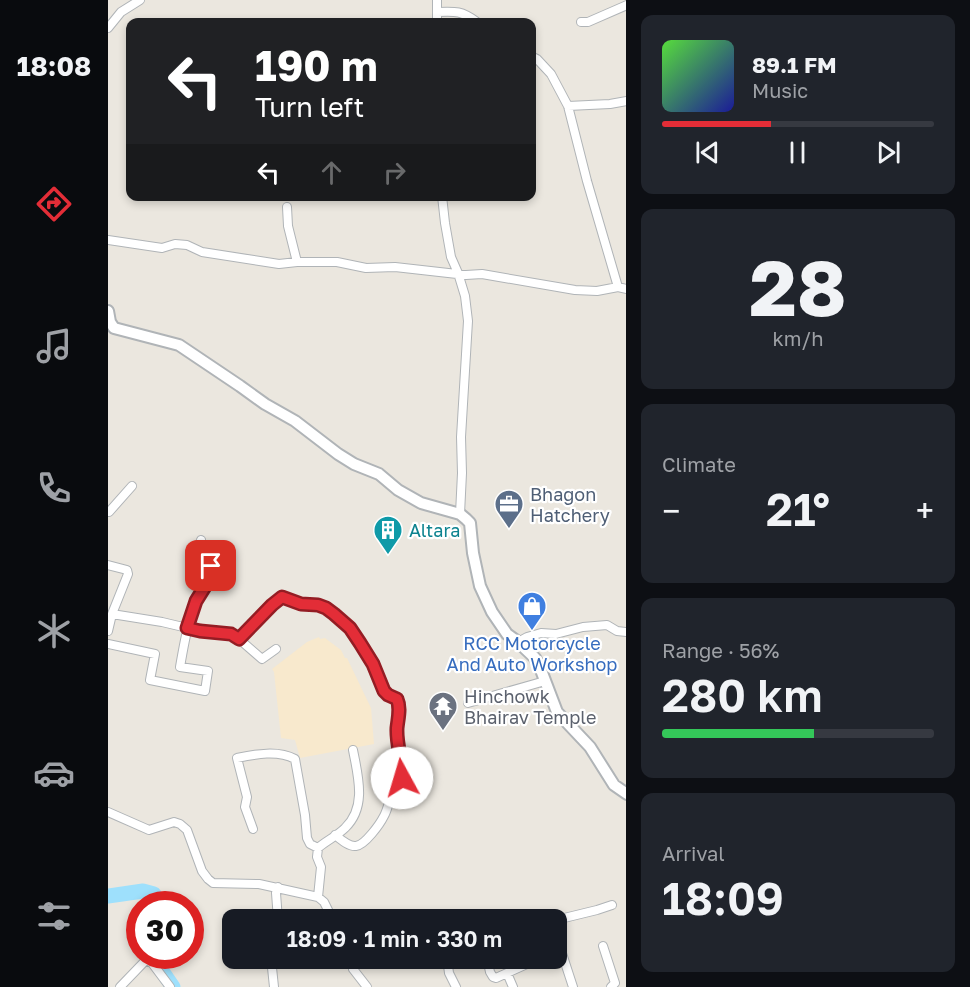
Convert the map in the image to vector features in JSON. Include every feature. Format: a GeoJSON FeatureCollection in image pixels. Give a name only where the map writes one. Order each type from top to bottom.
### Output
{"type":"FeatureCollection","features":[{"type":"Feature","properties":{"kind":"street"},"geometry":{"type":"LineString","coordinates":[[108,28],[121,12],[140,0]]}},
{"type":"Feature","properties":{"kind":"street"},"geometry":{"type":"LineString","coordinates":[[437,0],[437,18]]}},
{"type":"Feature","properties":{"kind":"street"},"geometry":{"type":"LineString","coordinates":[[581,22],[588,22],[626,5]]}},
{"type":"Feature","properties":{"kind":"street"},"geometry":{"type":"LineString","coordinates":[[437,12],[464,13],[471,18]]}},
{"type":"Feature","properties":{"kind":"street"},"geometry":{"type":"LineString","coordinates":[[536,58],[551,74],[568,106],[587,182],[618,286]]}},
{"type":"Feature","properties":{"kind":"street"},"geometry":{"type":"LineString","coordinates":[[568,106],[626,101]]}},
{"type":"Feature","properties":{"kind":"street"},"geometry":{"type":"LineString","coordinates":[[442,201],[451,257],[465,296],[468,321],[461,437],[460,514]]}},
{"type":"Feature","properties":{"kind":"street"},"geometry":{"type":"LineString","coordinates":[[286,207],[297,262]]}},
{"type":"Feature","properties":{"kind":"street"},"geometry":{"type":"LineString","coordinates":[[108,240],[162,248],[175,244],[187,245],[202,252],[279,264],[337,262],[366,268],[395,267],[466,275],[482,274],[575,290],[597,291],[618,286],[626,289]]}},
{"type":"Feature","properties":{"kind":"street"},"geometry":{"type":"LineString","coordinates":[[108,310],[110,322],[114,328],[179,345],[265,404],[295,421],[354,464],[380,474],[398,490],[421,503],[460,514],[470,523],[480,586],[492,612],[507,634],[535,658],[542,670],[557,712],[590,747],[614,785],[626,793]]}},
{"type":"Feature","properties":{"kind":"street"},"geometry":{"type":"LineString","coordinates":[[108,512],[132,486]]}},
{"type":"Feature","properties":{"kind":"street"},"geometry":{"type":"LineString","coordinates":[[108,644],[155,654],[150,680],[205,691],[208,671],[180,667],[187,628],[196,601],[214,572],[211,566],[196,561],[201,540]]}},
{"type":"Feature","properties":{"kind":"street"},"geometry":{"type":"LineString","coordinates":[[108,565],[127,570],[128,574],[112,614],[108,631]]}},
{"type":"Feature","properties":{"kind":"street"},"geometry":{"type":"LineString","coordinates":[[239,639],[282,597],[301,604],[326,608],[350,628],[373,664],[384,691],[397,699],[399,709],[397,743],[402,778],[385,815],[362,843],[355,846],[349,845],[335,836]]}},
{"type":"Feature","properties":{"kind":"street"},"geometry":{"type":"LineString","coordinates":[[112,614],[200,631],[231,634],[262,659],[276,649]]}},
{"type":"Feature","properties":{"kind":"street"},"geometry":{"type":"LineString","coordinates":[[518,642],[541,633],[556,634],[583,627],[607,625],[617,631],[626,632]]}},
{"type":"Feature","properties":{"kind":"street"},"geometry":{"type":"LineString","coordinates":[[468,703],[545,681]]}},
{"type":"Feature","properties":{"kind":"street"},"geometry":{"type":"LineString","coordinates":[[318,897],[321,867],[317,857],[318,848],[346,828],[355,815],[360,800],[353,750]]}},
{"type":"Feature","properties":{"kind":"street"},"geometry":{"type":"LineString","coordinates":[[253,829],[245,807],[247,797],[237,758],[267,754],[286,755],[295,759],[307,838],[310,844],[318,848]]}},
{"type":"Feature","properties":{"kind":"street"},"geometry":{"type":"LineString","coordinates":[[108,812],[149,830],[174,822],[180,824],[187,831],[202,871],[213,883],[259,884],[278,887],[318,897],[328,909]]}},
{"type":"Feature","properties":{"kind":"street"},"geometry":{"type":"LineString","coordinates":[[277,909],[278,887]]}},
{"type":"Feature","properties":{"kind":"street"},"geometry":{"type":"LineString","coordinates":[[567,917],[612,905]]}},
{"type":"Feature","properties":{"kind":"street"},"geometry":{"type":"LineString","coordinates":[[603,946],[615,983],[611,987]]}},
{"type":"Feature","properties":{"kind":"street"},"geometry":{"type":"LineString","coordinates":[[120,987],[146,960],[152,963],[170,987]]}},
{"type":"Feature","properties":{"kind":"street"},"geometry":{"type":"LineString","coordinates":[[272,969],[274,987]]}},
{"type":"Feature","properties":{"kind":"street"},"geometry":{"type":"LineString","coordinates":[[353,969],[367,987]]}},
{"type":"Feature","properties":{"kind":"street"},"geometry":{"type":"LineString","coordinates":[[448,969],[456,987]]}},
{"type":"Feature","properties":{"kind":"street"},"geometry":{"type":"LineString","coordinates":[[489,969],[493,977],[496,978],[516,969]]}},
{"type":"Feature","properties":{"kind":"street"},"geometry":{"type":"LineString","coordinates":[[566,969],[573,987]]}},
{"type":"Feature","properties":{"kind":"street"},"geometry":{"type":"LineString","coordinates":[[507,973],[513,987]]}},
{"type":"Feature","properties":{"kind":"sand"},"geometry":{"type":"Polygon","coordinates":[[[319,637],[320,639],[325,638],[341,650],[347,658],[371,708],[374,744],[300,758],[295,740],[281,738],[272,669],[307,642],[319,637]]]}},
{"type":"Feature","properties":{"kind":"waterway"},"geometry":{"type":"LineString","coordinates":[[108,896],[126,893]]}},
{"type":"Feature","properties":{"kind":"waterway"},"geometry":{"type":"LineString","coordinates":[[162,969],[173,987]]}},
{"type":"Feature","properties":{"kind":"place","name":"Bhagon Hatchery"},"geometry":{"type":"Point","coordinates":[509,530]}},
{"type":"Feature","properties":{"kind":"place","name":"Altara"},"geometry":{"type":"Point","coordinates":[388,556]}},
{"type":"Feature","properties":{"kind":"place","name":"RCC Motorcycle And Auto Workshop"},"geometry":{"type":"Point","coordinates":[532,632]}},
{"type":"Feature","properties":{"kind":"place","name":"Hinchowk Bhairav Temple"},"geometry":{"type":"Point","coordinates":[443,732]}},
{"type":"Feature","properties":{"kind":"route"},"geometry":{"type":"LineString","coordinates":[[211,566],[214,572],[196,601],[187,628],[231,634],[239,639],[282,597],[301,604],[326,608],[350,628],[373,664],[384,691],[394,696],[399,703],[397,743],[402,778]]}}]}
